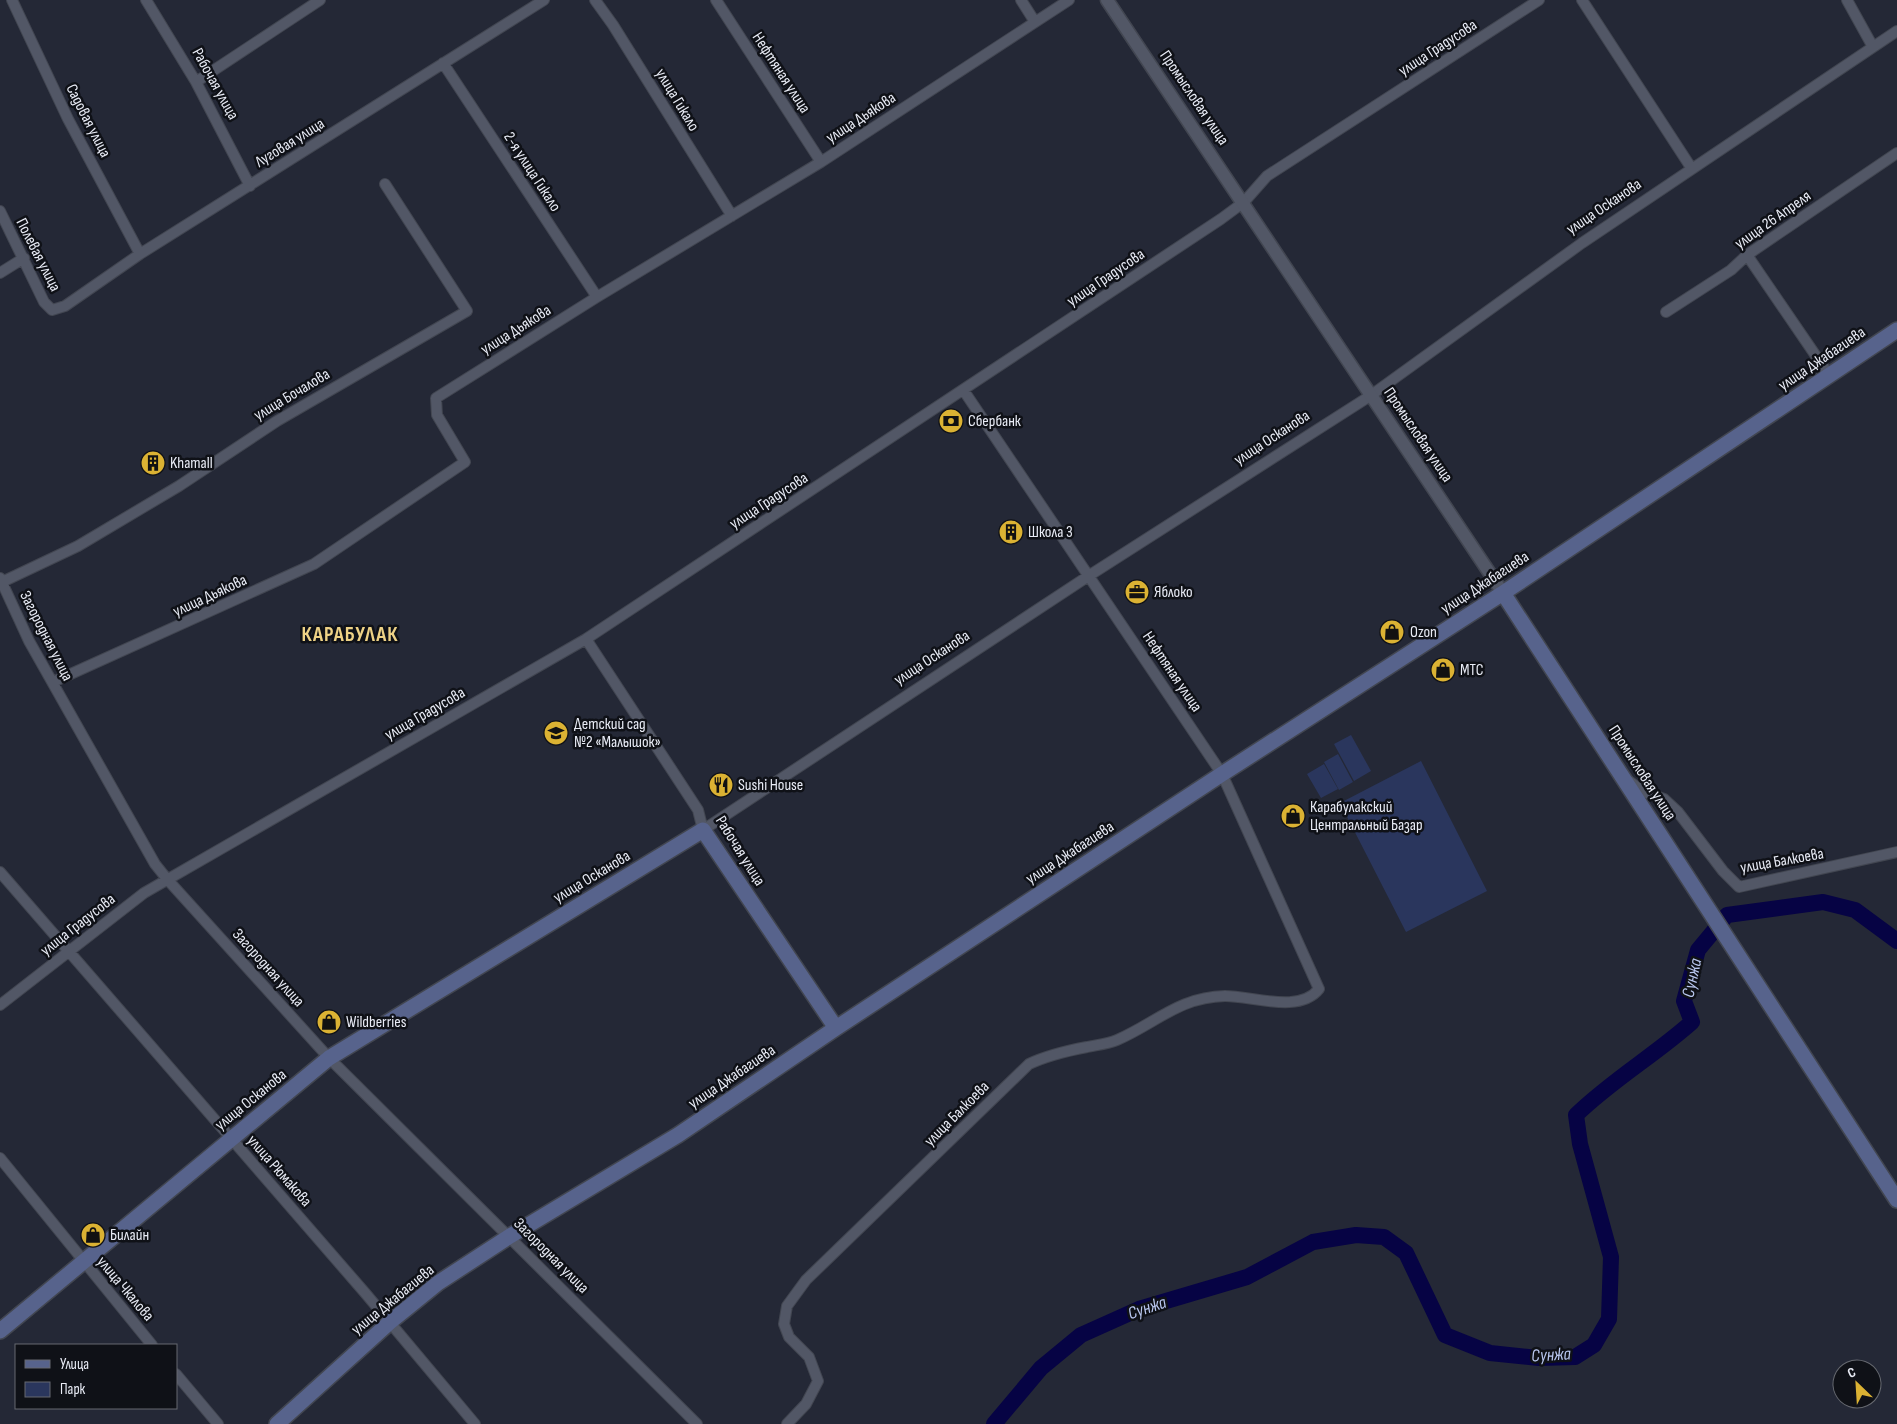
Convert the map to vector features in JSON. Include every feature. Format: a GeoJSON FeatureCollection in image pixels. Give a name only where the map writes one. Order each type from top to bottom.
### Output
{"type":"FeatureCollection","features":[{"type":"Feature","properties":{"kind":"main road","name":"улица Джабагиева"},"geometry":{"type":"LineString","coordinates":[[277,1424],[390,1322],[438,1283],[510,1236],[678,1136],[836,1028],[1222,774],[1503,593],[1897,330]]}},
{"type":"Feature","properties":{"kind":"main road","name":"Промысловая улица"},"geometry":{"type":"LineString","coordinates":[[1503,593],[1626,779],[1897,1200]]}},
{"type":"Feature","properties":{"kind":"main road","name":"Рабочая улица"},"geometry":{"type":"LineString","coordinates":[[703,830],[836,1028]]}},
{"type":"Feature","properties":{"kind":"main road","name":"улица Осканова"},"geometry":{"type":"LineString","coordinates":[[0,1331],[329,1058],[703,830]]}},
{"type":"Feature","properties":{"kind":"street","name":"Садовая улица"},"geometry":{"type":"LineString","coordinates":[[12,0],[68,119],[140,254]]}},
{"type":"Feature","properties":{"kind":"street","name":"Рабочая улица"},"geometry":{"type":"LineString","coordinates":[[146,0],[196,82],[250,186]]}},
{"type":"Feature","properties":{"kind":"street"},"geometry":{"type":"LineString","coordinates":[[196,82],[320,0]]}},
{"type":"Feature","properties":{"kind":"street","name":"Луговая улица"},"geometry":{"type":"LineString","coordinates":[[52,310],[65,306],[140,254],[544,0]]}},
{"type":"Feature","properties":{"kind":"street","name":"улица Гикало"},"geometry":{"type":"LineString","coordinates":[[595,0],[613,25],[732,216]]}},
{"type":"Feature","properties":{"kind":"street","name":"Нефтяная улица"},"geometry":{"type":"LineString","coordinates":[[716,0],[821,162]]}},
{"type":"Feature","properties":{"kind":"street"},"geometry":{"type":"LineString","coordinates":[[1021,0],[1036,22]]}},
{"type":"Feature","properties":{"kind":"street","name":"улица Дьякова"},"geometry":{"type":"LineString","coordinates":[[53,682],[150,640],[314,564],[464,462],[437,415],[436,398],[597,297],[821,162],[1069,0]]}},
{"type":"Feature","properties":{"kind":"street","name":"Промысловая улица"},"geometry":{"type":"LineString","coordinates":[[1107,0],[1244,202],[1370,396],[1503,593]]}},
{"type":"Feature","properties":{"kind":"street","name":"улица Градусова"},"geometry":{"type":"LineString","coordinates":[[0,1005],[144,893],[167,878],[586,639],[964,391],[1244,202],[1267,176],[1539,0]]}},
{"type":"Feature","properties":{"kind":"street"},"geometry":{"type":"LineString","coordinates":[[1582,0],[1692,169]]}},
{"type":"Feature","properties":{"kind":"street"},"geometry":{"type":"LineString","coordinates":[[1847,0],[1873,47]]}},
{"type":"Feature","properties":{"kind":"street","name":"улица Осканова"},"geometry":{"type":"LineString","coordinates":[[703,830],[1090,575],[1370,396],[1582,243],[1897,32]]}},
{"type":"Feature","properties":{"kind":"street","name":"2-я улица Гикало"},"geometry":{"type":"LineString","coordinates":[[443,63],[597,297]]}},
{"type":"Feature","properties":{"kind":"street","name":"улица 26 Апреля"},"geometry":{"type":"LineString","coordinates":[[1666,312],[1731,270],[1747,255],[1897,153]]}},
{"type":"Feature","properties":{"kind":"street","name":"улица Бочалова"},"geometry":{"type":"LineString","coordinates":[[1,580],[78,546],[179,486],[276,421],[467,311],[385,184]]}},
{"type":"Feature","properties":{"kind":"street","name":"Полевая улица"},"geometry":{"type":"LineString","coordinates":[[0,211],[44,302],[52,310]]}},
{"type":"Feature","properties":{"kind":"street"},"geometry":{"type":"LineString","coordinates":[[1747,255],[1829,376]]}},
{"type":"Feature","properties":{"kind":"street"},"geometry":{"type":"LineString","coordinates":[[0,273],[24,258]]}},
{"type":"Feature","properties":{"kind":"street","name":"Нефтяная улица"},"geometry":{"type":"LineString","coordinates":[[964,391],[1090,575],[1222,774],[1319,989]]}},
{"type":"Feature","properties":{"kind":"street","name":"Загородная улица"},"geometry":{"type":"LineString","coordinates":[[1,580],[29,641],[155,864],[329,1058],[698,1424]]}},
{"type":"Feature","properties":{"kind":"street","name":"Рабочая улица"},"geometry":{"type":"LineString","coordinates":[[586,639],[698,810],[703,830]]}},
{"type":"Feature","properties":{"kind":"street","name":"улица Балкоева"},"geometry":{"type":"LineString","coordinates":[[1626,779],[1644,792],[1664,799],[1678,812],[1723,872],[1739,887],[1897,852]]}},
{"type":"Feature","properties":{"kind":"street","name":"улица Рюмакова"},"geometry":{"type":"LineString","coordinates":[[0,872],[390,1322],[475,1424]]}},
{"type":"Feature","properties":{"kind":"street","name":"улица Балкоева"},"geometry":{"type":"LineString","coordinates":[[787,1424],[806,1404],[818,1381],[809,1357],[789,1337],[784,1324],[787,1306],[806,1280],[1029,1064],[1046,1056],[1115,1041],[1190,1000],[1226,996],[1260,1001],[1303,1001],[1312,997],[1319,989]]}},
{"type":"Feature","properties":{"kind":"street","name":"улица Чкалова"},"geometry":{"type":"LineString","coordinates":[[0,1158],[151,1344]]}},
{"type":"Feature","properties":{"kind":"street"},"geometry":{"type":"LineString","coordinates":[[178,1376],[218,1424]]}},
{"type":"Feature","properties":{"kind":"green space"},"geometry":{"type":"Polygon","coordinates":[[[1351,735],[1371,771],[1354,781],[1334,744],[1351,735]]]}},
{"type":"Feature","properties":{"kind":"green space"},"geometry":{"type":"Polygon","coordinates":[[[1338,754],[1353,782],[1339,790],[1324,762],[1338,754]]]}},
{"type":"Feature","properties":{"kind":"green space"},"geometry":{"type":"Polygon","coordinates":[[[1421,761],[1487,891],[1406,932],[1340,803],[1421,761]]]}},
{"type":"Feature","properties":{"kind":"green space"},"geometry":{"type":"Polygon","coordinates":[[[1324,764],[1338,789],[1321,798],[1307,774],[1324,764]]]}},
{"type":"Feature","properties":{"kind":"waterway","name":"Сунжа"},"geometry":{"type":"LineString","coordinates":[[994,1424],[1041,1368],[1081,1335],[1139,1309],[1247,1277],[1313,1242],[1356,1235],[1384,1237],[1406,1253],[1445,1335],[1490,1353],[1539,1358],[1575,1357],[1594,1345],[1609,1319],[1611,1257],[1580,1144],[1576,1115],[1604,1090],[1692,1022],[1684,1001],[1698,950],[1727,915],[1823,902],[1855,910],[1897,941]]}},
{"type":"Feature","properties":{"kind":"place","name":"Сбербанк"},"geometry":{"type":"Point","coordinates":[951,421]}},
{"type":"Feature","properties":{"kind":"place","name":"Khamall"},"geometry":{"type":"Point","coordinates":[153,463]}},
{"type":"Feature","properties":{"kind":"place","name":"Школа 3"},"geometry":{"type":"Point","coordinates":[1011,532]}},
{"type":"Feature","properties":{"kind":"place","name":"Яблоко"},"geometry":{"type":"Point","coordinates":[1137,592]}},
{"type":"Feature","properties":{"kind":"place","name":"Ozon"},"geometry":{"type":"Point","coordinates":[1392,632]}},
{"type":"Feature","properties":{"kind":"place","name":"МТС"},"geometry":{"type":"Point","coordinates":[1443,670]}},
{"type":"Feature","properties":{"kind":"place","name":"Детский сад №2 «Малышок»"},"geometry":{"type":"Point","coordinates":[556,733]}},
{"type":"Feature","properties":{"kind":"place","name":"Sushi House"},"geometry":{"type":"Point","coordinates":[721,785]}},
{"type":"Feature","properties":{"kind":"place","name":"Карабулакский Центральный Базар"},"geometry":{"type":"Point","coordinates":[1293,816]}},
{"type":"Feature","properties":{"kind":"place","name":"Wildberries"},"geometry":{"type":"Point","coordinates":[329,1022]}},
{"type":"Feature","properties":{"kind":"place","name":"Билайн"},"geometry":{"type":"Point","coordinates":[93,1235]}},
{"type":"Feature","properties":{"kind":"district","name":"КАРАБУЛАК"},"geometry":{"type":"Point","coordinates":[350,634]}}]}
